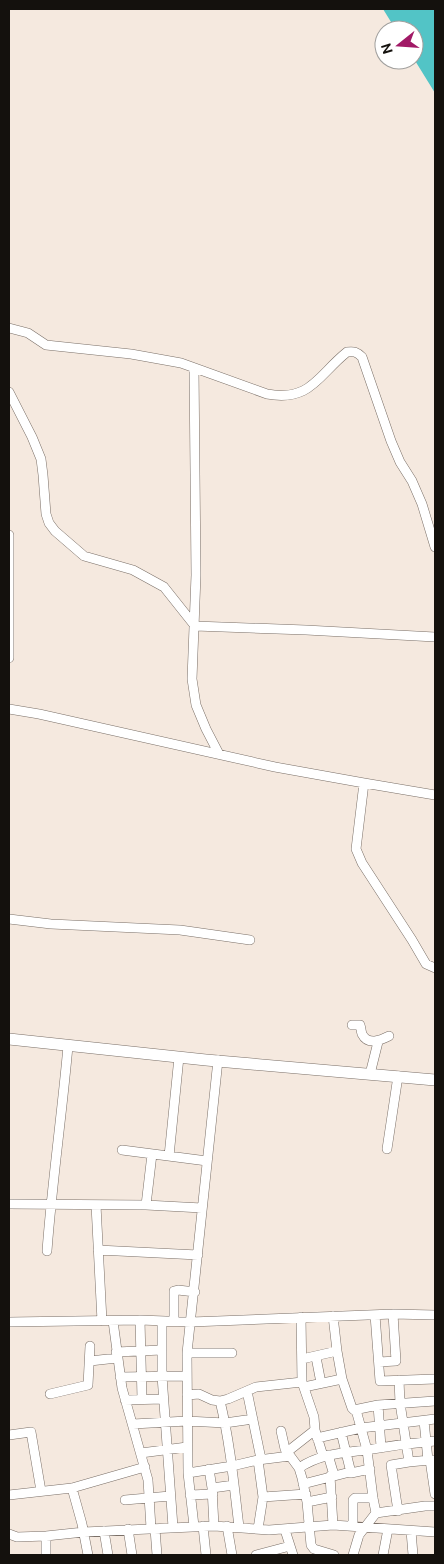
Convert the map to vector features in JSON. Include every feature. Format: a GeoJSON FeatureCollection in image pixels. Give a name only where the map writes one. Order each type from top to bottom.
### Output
{"type":"FeatureCollection","features":[{"type":"Feature","properties":{"kind":"main road"},"geometry":{"type":"LineString","coordinates":[[9,1038],[179,1057],[435,1080]]}},
{"type":"Feature","properties":{"kind":"street"},"geometry":{"type":"LineString","coordinates":[[9,328],[28,333],[46,345],[162,359],[194,368],[267,394],[288,396],[306,390],[347,352],[358,353],[362,357],[394,448],[422,504],[435,547]]}},
{"type":"Feature","properties":{"kind":"street"},"geometry":{"type":"LineString","coordinates":[[194,368],[196,575],[192,679],[196,705],[219,754]]}},
{"type":"Feature","properties":{"kind":"street"},"geometry":{"type":"LineString","coordinates":[[9,392],[41,459],[46,514],[49,523],[84,556],[133,570],[164,588],[195,626],[435,637]]}},
{"type":"Feature","properties":{"kind":"street"},"geometry":{"type":"LineString","coordinates":[[9,535],[9,658]]}},
{"type":"Feature","properties":{"kind":"street"},"geometry":{"type":"LineString","coordinates":[[9,709],[39,714],[275,767],[435,795]]}},
{"type":"Feature","properties":{"kind":"street"},"geometry":{"type":"LineString","coordinates":[[364,783],[356,849],[362,864],[426,964],[435,968]]}},
{"type":"Feature","properties":{"kind":"street"},"geometry":{"type":"LineString","coordinates":[[9,919],[51,924],[180,930],[250,940]]}},
{"type":"Feature","properties":{"kind":"street"},"geometry":{"type":"LineString","coordinates":[[352,1025],[359,1025],[363,1035],[371,1041],[378,1042],[389,1036]]}},
{"type":"Feature","properties":{"kind":"street"},"geometry":{"type":"LineString","coordinates":[[370,1074],[378,1042]]}},
{"type":"Feature","properties":{"kind":"street"},"geometry":{"type":"LineString","coordinates":[[47,1251],[50,1204],[63,1104],[68,1046]]}},
{"type":"Feature","properties":{"kind":"street"},"geometry":{"type":"LineString","coordinates":[[169,1156],[179,1057]]}},
{"type":"Feature","properties":{"kind":"street"},"geometry":{"type":"LineString","coordinates":[[206,1555],[190,1495],[186,1376],[218,1060]]}},
{"type":"Feature","properties":{"kind":"street"},"geometry":{"type":"LineString","coordinates":[[387,1149],[398,1076]]}},
{"type":"Feature","properties":{"kind":"street"},"geometry":{"type":"LineString","coordinates":[[122,1150],[207,1161]]}},
{"type":"Feature","properties":{"kind":"street"},"geometry":{"type":"LineString","coordinates":[[146,1205],[152,1154]]}},
{"type":"Feature","properties":{"kind":"street"},"geometry":{"type":"LineString","coordinates":[[9,1204],[146,1205],[202,1208]]}},
{"type":"Feature","properties":{"kind":"street"},"geometry":{"type":"LineString","coordinates":[[96,1205],[102,1321]]}},
{"type":"Feature","properties":{"kind":"street"},"geometry":{"type":"LineString","coordinates":[[98,1250],[198,1255]]}},
{"type":"Feature","properties":{"kind":"street"},"geometry":{"type":"LineString","coordinates":[[174,1321],[174,1291],[195,1292]]}},
{"type":"Feature","properties":{"kind":"street"},"geometry":{"type":"LineString","coordinates":[[9,1322],[113,1320],[191,1322],[393,1314],[435,1315]]}},
{"type":"Feature","properties":{"kind":"street"},"geometry":{"type":"LineString","coordinates":[[379,1362],[396,1361],[393,1314]]}},
{"type":"Feature","properties":{"kind":"street"},"geometry":{"type":"LineString","coordinates":[[333,1316],[342,1379],[352,1408],[356,1410],[367,1450],[376,1514]]}},
{"type":"Feature","properties":{"kind":"street"},"geometry":{"type":"LineString","coordinates":[[375,1316],[380,1381],[435,1379]]}},
{"type":"Feature","properties":{"kind":"street"},"geometry":{"type":"LineString","coordinates":[[302,1317],[303,1385],[314,1417],[316,1434],[326,1455],[332,1476],[333,1525]]}},
{"type":"Feature","properties":{"kind":"street"},"geometry":{"type":"LineString","coordinates":[[113,1320],[120,1377],[125,1400],[145,1467],[157,1555]]}},
{"type":"Feature","properties":{"kind":"street"},"geometry":{"type":"LineString","coordinates":[[140,1320],[142,1399]]}},
{"type":"Feature","properties":{"kind":"street"},"geometry":{"type":"LineString","coordinates":[[162,1321],[163,1399],[173,1527]]}},
{"type":"Feature","properties":{"kind":"street"},"geometry":{"type":"LineString","coordinates":[[377,1345],[395,1344]]}},
{"type":"Feature","properties":{"kind":"street"},"geometry":{"type":"LineString","coordinates":[[50,1394],[88,1385],[90,1346]]}},
{"type":"Feature","properties":{"kind":"street"},"geometry":{"type":"LineString","coordinates":[[90,1361],[140,1350],[162,1350]]}},
{"type":"Feature","properties":{"kind":"street"},"geometry":{"type":"LineString","coordinates":[[302,1359],[337,1351]]}},
{"type":"Feature","properties":{"kind":"street"},"geometry":{"type":"LineString","coordinates":[[187,1353],[232,1353]]}},
{"type":"Feature","properties":{"kind":"street"},"geometry":{"type":"LineString","coordinates":[[316,1356],[321,1382]]}},
{"type":"Feature","properties":{"kind":"street"},"geometry":{"type":"LineString","coordinates":[[120,1377],[186,1376]]}},
{"type":"Feature","properties":{"kind":"street"},"geometry":{"type":"LineString","coordinates":[[187,1395],[199,1394],[212,1400],[220,1401],[259,1386],[303,1385],[342,1379]]}},
{"type":"Feature","properties":{"kind":"street"},"geometry":{"type":"LineString","coordinates":[[399,1380],[400,1403],[409,1462]]}},
{"type":"Feature","properties":{"kind":"street"},"geometry":{"type":"LineString","coordinates":[[247,1391],[253,1419],[263,1497],[258,1529]]}},
{"type":"Feature","properties":{"kind":"street"},"geometry":{"type":"LineString","coordinates":[[125,1400],[163,1399]]}},
{"type":"Feature","properties":{"kind":"street"},"geometry":{"type":"LineString","coordinates":[[356,1410],[378,1405],[435,1400]]}},
{"type":"Feature","properties":{"kind":"street"},"geometry":{"type":"LineString","coordinates":[[220,1401],[232,1466],[239,1527]]}},
{"type":"Feature","properties":{"kind":"street"},"geometry":{"type":"LineString","coordinates":[[378,1405],[382,1447]]}},
{"type":"Feature","properties":{"kind":"street"},"geometry":{"type":"LineString","coordinates":[[133,1424],[187,1421],[225,1424],[253,1419]]}},
{"type":"Feature","properties":{"kind":"street"},"geometry":{"type":"LineString","coordinates":[[188,1473],[289,1454],[316,1434],[435,1419]]}},
{"type":"Feature","properties":{"kind":"street"},"geometry":{"type":"LineString","coordinates":[[424,1421],[431,1442],[435,1494]]}},
{"type":"Feature","properties":{"kind":"street"},"geometry":{"type":"LineString","coordinates":[[281,1431],[285,1450],[299,1468],[306,1498],[312,1547],[334,1555]]}},
{"type":"Feature","properties":{"kind":"street"},"geometry":{"type":"LineString","coordinates":[[9,1436],[31,1432],[41,1491]]}},
{"type":"Feature","properties":{"kind":"street"},"geometry":{"type":"LineString","coordinates":[[341,1432],[350,1472]]}},
{"type":"Feature","properties":{"kind":"street"},"geometry":{"type":"LineString","coordinates":[[299,1468],[309,1461],[326,1455],[406,1443],[431,1442]]}},
{"type":"Feature","properties":{"kind":"street"},"geometry":{"type":"LineString","coordinates":[[141,1453],[188,1447]]}},
{"type":"Feature","properties":{"kind":"street"},"geometry":{"type":"LineString","coordinates":[[398,1511],[390,1467],[392,1464],[431,1460]]}},
{"type":"Feature","properties":{"kind":"street"},"geometry":{"type":"LineString","coordinates":[[9,1496],[72,1488],[145,1467]]}},
{"type":"Feature","properties":{"kind":"street"},"geometry":{"type":"LineString","coordinates":[[303,1484],[370,1469]]}},
{"type":"Feature","properties":{"kind":"street"},"geometry":{"type":"LineString","coordinates":[[210,1470],[214,1526]]}},
{"type":"Feature","properties":{"kind":"street"},"geometry":{"type":"LineString","coordinates":[[190,1495],[234,1485]]}},
{"type":"Feature","properties":{"kind":"street"},"geometry":{"type":"LineString","coordinates":[[72,1488],[88,1555]]}},
{"type":"Feature","properties":{"kind":"street"},"geometry":{"type":"LineString","coordinates":[[125,1500],[170,1496]]}},
{"type":"Feature","properties":{"kind":"street"},"geometry":{"type":"LineString","coordinates":[[263,1497],[332,1497]]}},
{"type":"Feature","properties":{"kind":"street"},"geometry":{"type":"LineString","coordinates":[[353,1526],[353,1500],[357,1497],[373,1498]]}},
{"type":"Feature","properties":{"kind":"street"},"geometry":{"type":"LineString","coordinates":[[353,1555],[358,1536],[376,1514],[435,1506]]}},
{"type":"Feature","properties":{"kind":"street"},"geometry":{"type":"LineString","coordinates":[[9,1534],[17,1537],[46,1536],[128,1529],[198,1526],[286,1530],[333,1525],[435,1532]]}},
{"type":"Feature","properties":{"kind":"street"},"geometry":{"type":"LineString","coordinates":[[227,1526],[232,1555]]}},
{"type":"Feature","properties":{"kind":"street"},"geometry":{"type":"LineString","coordinates":[[128,1529],[132,1555]]}},
{"type":"Feature","properties":{"kind":"street"},"geometry":{"type":"LineString","coordinates":[[383,1555],[388,1529]]}},
{"type":"Feature","properties":{"kind":"street"},"geometry":{"type":"LineString","coordinates":[[256,1555],[292,1551],[286,1530]]}},
{"type":"Feature","properties":{"kind":"street"},"geometry":{"type":"LineString","coordinates":[[104,1531],[108,1555]]}},
{"type":"Feature","properties":{"kind":"street"},"geometry":{"type":"LineString","coordinates":[[411,1531],[413,1555]]}},
{"type":"Feature","properties":{"kind":"street"},"geometry":{"type":"LineString","coordinates":[[46,1536],[46,1555]]}},
{"type":"Feature","properties":{"kind":"water"},"geometry":{"type":"Polygon","coordinates":[[[383,9],[435,9],[435,93],[421,70],[424,70],[424,20],[390,20],[383,9]]]}}]}
